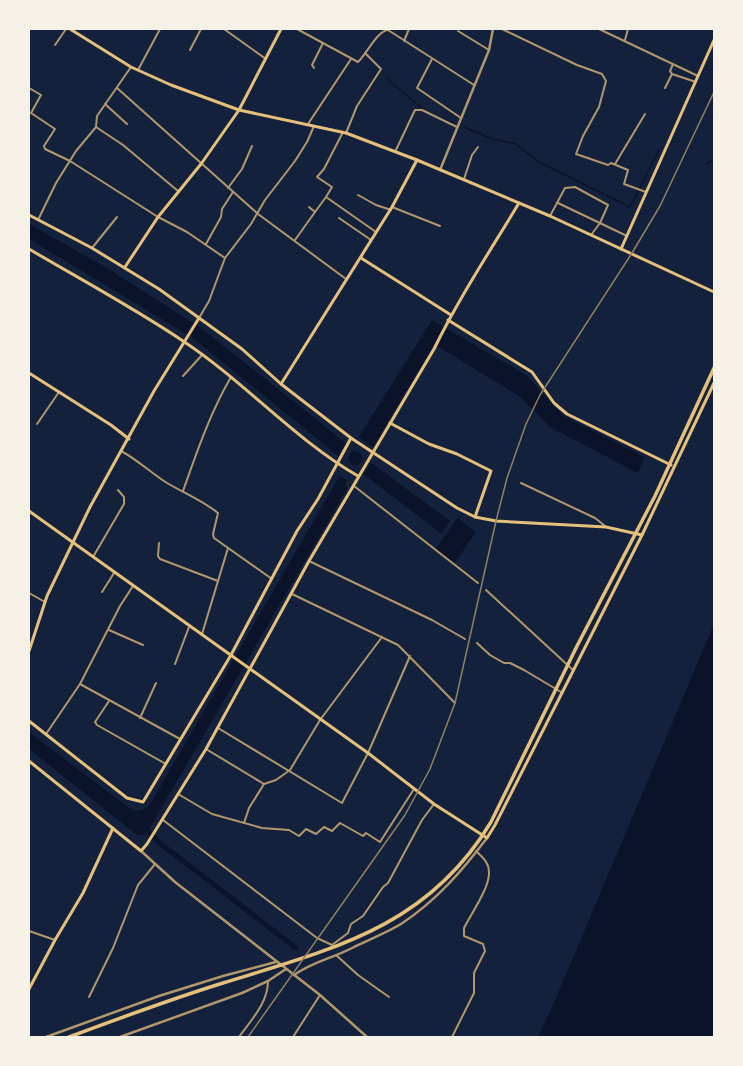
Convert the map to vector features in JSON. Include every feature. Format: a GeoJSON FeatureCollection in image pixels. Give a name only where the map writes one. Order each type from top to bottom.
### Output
{"type":"FeatureCollection","features":[{"type":"Feature","properties":{"kind":"highway"},"geometry":{"type":"LineString","coordinates":[[69,1037],[150,1006],[288,964],[362,936],[402,915],[434,891],[458,868],[481,839],[491,822],[577,646],[654,496],[714,368]]}},
{"type":"Feature","properties":{"kind":"main road"},"geometry":{"type":"LineString","coordinates":[[70,29],[138,70],[239,110],[344,133],[417,160],[550,216],[714,292]]}},
{"type":"Feature","properties":{"kind":"main road"},"geometry":{"type":"LineString","coordinates":[[125,267],[158,217],[201,164],[239,110],[282,29]]}},
{"type":"Feature","properties":{"kind":"main road"},"geometry":{"type":"LineString","coordinates":[[621,249],[644,192],[696,82],[714,40]]}},
{"type":"Feature","properties":{"kind":"main road"},"geometry":{"type":"LineString","coordinates":[[281,384],[392,208],[417,160]]}},
{"type":"Feature","properties":{"kind":"main road"},"geometry":{"type":"LineString","coordinates":[[29,761],[141,851],[158,828],[177,794],[206,749],[248,667],[354,486],[357,475],[361,472],[434,349],[451,314],[519,203]]}},
{"type":"Feature","properties":{"kind":"main road"},"geometry":{"type":"LineString","coordinates":[[29,215],[125,267],[242,349],[281,384],[351,438],[457,508],[475,517],[496,521],[606,527],[642,535]]}},
{"type":"Feature","properties":{"kind":"main road"},"geometry":{"type":"LineString","coordinates":[[29,249],[184,341],[231,376],[338,464],[357,475]]}},
{"type":"Feature","properties":{"kind":"main road"},"geometry":{"type":"LineString","coordinates":[[361,258],[451,314]]}},
{"type":"Feature","properties":{"kind":"main road"},"geometry":{"type":"LineString","coordinates":[[29,651],[45,602],[73,542],[154,390],[199,318]]}},
{"type":"Feature","properties":{"kind":"main road"},"geometry":{"type":"LineString","coordinates":[[448,320],[532,372],[554,403],[567,414],[674,467]]}},
{"type":"Feature","properties":{"kind":"main road"},"geometry":{"type":"LineString","coordinates":[[29,373],[111,425],[129,439]]}},
{"type":"Feature","properties":{"kind":"main road"},"geometry":{"type":"LineString","coordinates":[[29,512],[368,753],[434,804],[487,838],[642,535],[714,383]]}},
{"type":"Feature","properties":{"kind":"main road"},"geometry":{"type":"LineString","coordinates":[[390,423],[429,444],[457,454],[491,471],[475,517]]}},
{"type":"Feature","properties":{"kind":"main road"},"geometry":{"type":"LineString","coordinates":[[29,721],[127,798],[136,802],[143,802],[167,765],[180,739],[231,655],[297,531],[338,464],[351,438]]}},
{"type":"Feature","properties":{"kind":"main road"},"geometry":{"type":"LineString","coordinates":[[29,988],[83,893],[113,828]]}},
{"type":"Feature","properties":{"kind":"street"},"geometry":{"type":"LineString","coordinates":[[55,45],[66,29]]}},
{"type":"Feature","properties":{"kind":"street"},"geometry":{"type":"LineString","coordinates":[[138,70],[160,29]]}},
{"type":"Feature","properties":{"kind":"street"},"geometry":{"type":"LineString","coordinates":[[190,50],[201,29]]}},
{"type":"Feature","properties":{"kind":"street"},"geometry":{"type":"LineString","coordinates":[[224,29],[266,59]]}},
{"type":"Feature","properties":{"kind":"street"},"geometry":{"type":"LineString","coordinates":[[297,29],[358,62],[385,30],[388,30],[474,85]]}},
{"type":"Feature","properties":{"kind":"street"},"geometry":{"type":"LineString","coordinates":[[404,41],[409,29]]}},
{"type":"Feature","properties":{"kind":"street"},"geometry":{"type":"LineString","coordinates":[[440,170],[489,50],[493,29]]}},
{"type":"Feature","properties":{"kind":"street"},"geometry":{"type":"LineString","coordinates":[[502,29],[577,65],[602,74],[606,81],[599,107],[583,136],[576,154],[600,163],[614,164],[628,170],[624,184],[644,192]]}},
{"type":"Feature","properties":{"kind":"street"},"geometry":{"type":"LineString","coordinates":[[599,29],[625,40],[698,76]]}},
{"type":"Feature","properties":{"kind":"street"},"geometry":{"type":"LineString","coordinates":[[625,40],[628,29]]}},
{"type":"Feature","properties":{"kind":"street"},"geometry":{"type":"LineString","coordinates":[[458,31],[489,50]]}},
{"type":"Feature","properties":{"kind":"street"},"geometry":{"type":"LineString","coordinates":[[314,68],[312,65],[323,43]]}},
{"type":"Feature","properties":{"kind":"street"},"geometry":{"type":"LineString","coordinates":[[295,241],[332,186],[318,177],[344,133],[357,106],[381,69],[365,53]]}},
{"type":"Feature","properties":{"kind":"street"},"geometry":{"type":"LineString","coordinates":[[308,124],[351,59]]}},
{"type":"Feature","properties":{"kind":"street"},"geometry":{"type":"LineString","coordinates":[[432,59],[417,88],[461,118]]}},
{"type":"Feature","properties":{"kind":"street"},"geometry":{"type":"LineString","coordinates":[[664,88],[672,74],[670,71],[673,64]]}},
{"type":"Feature","properties":{"kind":"street"},"geometry":{"type":"LineString","coordinates":[[38,221],[56,183],[76,151],[96,126],[97,116],[131,67]]}},
{"type":"Feature","properties":{"kind":"street"},"geometry":{"type":"LineString","coordinates":[[672,74],[696,82]]}},
{"type":"Feature","properties":{"kind":"street"},"geometry":{"type":"LineString","coordinates":[[29,88],[40,95],[31,113],[55,129],[44,148],[70,161],[158,217],[170,222],[206,244],[225,258]]}},
{"type":"Feature","properties":{"kind":"street"},"geometry":{"type":"LineString","coordinates":[[117,88],[258,214],[347,280]]}},
{"type":"Feature","properties":{"kind":"street"},"geometry":{"type":"LineString","coordinates":[[105,104],[127,124]]}},
{"type":"Feature","properties":{"kind":"street"},"geometry":{"type":"LineString","coordinates":[[395,152],[415,110],[422,110],[457,127]]}},
{"type":"Feature","properties":{"kind":"street"},"geometry":{"type":"LineString","coordinates":[[614,164],[645,114]]}},
{"type":"Feature","properties":{"kind":"street"},"geometry":{"type":"LineString","coordinates":[[96,126],[123,145],[178,191]]}},
{"type":"Feature","properties":{"kind":"street"},"geometry":{"type":"LineString","coordinates":[[199,318],[209,300],[225,258],[258,214],[265,200],[308,142],[314,126]]}},
{"type":"Feature","properties":{"kind":"street"},"geometry":{"type":"LineString","coordinates":[[228,188],[242,169],[252,146]]}},
{"type":"Feature","properties":{"kind":"street"},"geometry":{"type":"LineString","coordinates":[[464,179],[472,155],[478,148]]}},
{"type":"Feature","properties":{"kind":"street"},"geometry":{"type":"LineString","coordinates":[[550,216],[565,188],[575,187],[608,205],[600,224],[591,235]]}},
{"type":"Feature","properties":{"kind":"street"},"geometry":{"type":"LineString","coordinates":[[206,244],[221,217],[222,209],[233,192]]}},
{"type":"Feature","properties":{"kind":"street"},"geometry":{"type":"LineString","coordinates":[[358,195],[376,205],[392,208],[440,226]]}},
{"type":"Feature","properties":{"kind":"street"},"geometry":{"type":"LineString","coordinates":[[326,197],[376,232]]}},
{"type":"Feature","properties":{"kind":"street"},"geometry":{"type":"LineString","coordinates":[[558,203],[627,236]]}},
{"type":"Feature","properties":{"kind":"street"},"geometry":{"type":"LineString","coordinates":[[309,206],[315,212]]}},
{"type":"Feature","properties":{"kind":"street"},"geometry":{"type":"LineString","coordinates":[[92,248],[117,217]]}},
{"type":"Feature","properties":{"kind":"street"},"geometry":{"type":"LineString","coordinates":[[339,218],[371,240]]}},
{"type":"Feature","properties":{"kind":"street"},"geometry":{"type":"LineString","coordinates":[[183,376],[202,355]]}},
{"type":"Feature","properties":{"kind":"street"},"geometry":{"type":"LineString","coordinates":[[183,491],[211,416],[231,376]]}},
{"type":"Feature","properties":{"kind":"street"},"geometry":{"type":"LineString","coordinates":[[37,424],[60,392]]}},
{"type":"Feature","properties":{"kind":"street"},"geometry":{"type":"LineString","coordinates":[[122,451],[168,483],[218,513],[213,536],[272,579]]}},
{"type":"Feature","properties":{"kind":"street"},"geometry":{"type":"LineString","coordinates":[[521,483],[595,518],[606,527]]}},
{"type":"Feature","properties":{"kind":"street"},"geometry":{"type":"LineString","coordinates":[[354,486],[478,583]]}},
{"type":"Feature","properties":{"kind":"street"},"geometry":{"type":"LineString","coordinates":[[93,557],[124,504],[124,497],[118,490]]}},
{"type":"Feature","properties":{"kind":"street"},"geometry":{"type":"LineString","coordinates":[[159,543],[158,556],[160,559],[218,581]]}},
{"type":"Feature","properties":{"kind":"street"},"geometry":{"type":"LineString","coordinates":[[202,635],[228,548]]}},
{"type":"Feature","properties":{"kind":"street"},"geometry":{"type":"LineString","coordinates":[[309,561],[432,620],[465,639]]}},
{"type":"Feature","properties":{"kind":"street"},"geometry":{"type":"LineString","coordinates":[[102,592],[114,573]]}},
{"type":"Feature","properties":{"kind":"street"},"geometry":{"type":"LineString","coordinates":[[46,734],[80,684],[110,630],[120,606],[133,586]]}},
{"type":"Feature","properties":{"kind":"street"},"geometry":{"type":"LineString","coordinates":[[486,590],[573,670]]}},
{"type":"Feature","properties":{"kind":"street"},"geometry":{"type":"LineString","coordinates":[[29,593],[45,602]]}},
{"type":"Feature","properties":{"kind":"street"},"geometry":{"type":"LineString","coordinates":[[291,594],[398,645],[454,703]]}},
{"type":"Feature","properties":{"kind":"street"},"geometry":{"type":"LineString","coordinates":[[175,664],[189,627]]}},
{"type":"Feature","properties":{"kind":"street"},"geometry":{"type":"LineString","coordinates":[[110,630],[142,645]]}},
{"type":"Feature","properties":{"kind":"street"},"geometry":{"type":"LineString","coordinates":[[244,823],[249,808],[264,784],[276,780],[283,773],[288,772],[320,720],[382,637]]}},
{"type":"Feature","properties":{"kind":"street"},"geometry":{"type":"LineString","coordinates":[[477,643],[490,655],[504,663],[510,663],[561,692]]}},
{"type":"Feature","properties":{"kind":"street"},"geometry":{"type":"LineString","coordinates":[[218,727],[288,772],[342,803],[368,753],[410,656]]}},
{"type":"Feature","properties":{"kind":"street"},"geometry":{"type":"LineString","coordinates":[[140,718],[156,683]]}},
{"type":"Feature","properties":{"kind":"street"},"geometry":{"type":"LineString","coordinates":[[80,684],[180,739]]}},
{"type":"Feature","properties":{"kind":"street"},"geometry":{"type":"LineString","coordinates":[[109,701],[95,722],[97,725],[167,765]]}},
{"type":"Feature","properties":{"kind":"street"},"geometry":{"type":"LineString","coordinates":[[206,749],[264,784]]}},
{"type":"Feature","properties":{"kind":"street"},"geometry":{"type":"LineString","coordinates":[[177,794],[212,814],[262,828],[289,830],[298,836],[306,829],[316,834],[324,826],[332,831],[340,823],[363,836],[366,833],[380,842],[415,789]]}},
{"type":"Feature","properties":{"kind":"street"},"geometry":{"type":"LineString","coordinates":[[163,820],[317,938],[332,945],[348,933],[351,924],[362,916],[383,887],[388,883],[422,820],[434,804]]}},
{"type":"Feature","properties":{"kind":"street"},"geometry":{"type":"LineString","coordinates":[[294,975],[308,965],[336,955],[400,924],[422,908],[463,869],[487,838]]}},
{"type":"Feature","properties":{"kind":"street"},"geometry":{"type":"LineString","coordinates":[[141,851],[155,864],[320,995],[367,1037]]}},
{"type":"Feature","properties":{"kind":"street"},"geometry":{"type":"LineString","coordinates":[[452,1037],[474,993],[474,973],[485,951],[483,944],[464,936],[464,928],[488,880],[490,871],[486,861],[476,852]]}},
{"type":"Feature","properties":{"kind":"street"},"geometry":{"type":"LineString","coordinates":[[89,997],[113,948],[138,885],[155,864]]}},
{"type":"Feature","properties":{"kind":"street"},"geometry":{"type":"LineString","coordinates":[[29,931],[55,940]]}},
{"type":"Feature","properties":{"kind":"street"},"geometry":{"type":"LineString","coordinates":[[336,955],[358,975],[389,997]]}},
{"type":"Feature","properties":{"kind":"street"},"geometry":{"type":"LineString","coordinates":[[46,1037],[159,996],[276,961]]}},
{"type":"Feature","properties":{"kind":"street"},"geometry":{"type":"LineString","coordinates":[[120,1037],[242,993],[268,981],[286,969]]}},
{"type":"Feature","properties":{"kind":"street"},"geometry":{"type":"LineString","coordinates":[[238,1037],[262,1004],[267,994],[268,981]]}},
{"type":"Feature","properties":{"kind":"street"},"geometry":{"type":"LineString","coordinates":[[293,1037],[320,995]]}},
{"type":"Feature","properties":{"kind":"water"},"geometry":{"type":"Polygon","coordinates":[[[29,224],[107,268],[201,328],[352,448],[432,320],[526,375],[564,416],[645,457],[638,473],[550,427],[519,396],[439,347],[433,346],[366,459],[450,521],[442,534],[358,470],[155,819],[145,835],[137,835],[29,749],[29,732],[133,811],[142,810],[149,806],[347,463],[193,338],[29,239],[29,224]]]}},
{"type":"Feature","properties":{"kind":"water"},"geometry":{"type":"Polygon","coordinates":[[[457,518],[476,532],[454,564],[435,550],[457,518]]]}},
{"type":"Feature","properties":{"kind":"water"},"geometry":{"type":"Polygon","coordinates":[[[714,624],[714,1037],[538,1037],[553,1005],[714,624]]]}},
{"type":"Feature","properties":{"kind":"pier"},"geometry":{"type":"Polygon","coordinates":[[[357,437],[375,448],[369,459],[372,461],[362,476],[358,472],[349,489],[345,486],[347,480],[338,476],[344,463],[337,458],[347,441],[352,445],[357,437]],[[352,451],[349,454],[348,460],[352,465],[358,465],[361,462],[362,456],[359,452],[352,451]]]}},
{"type":"Feature","properties":{"kind":"waterway"},"geometry":{"type":"LineString","coordinates":[[386,78],[424,110]]}},
{"type":"Feature","properties":{"kind":"waterway"},"geometry":{"type":"LineString","coordinates":[[442,119],[454,123]]}},
{"type":"Feature","properties":{"kind":"waterway"},"geometry":{"type":"LineString","coordinates":[[464,127],[492,139],[516,144],[539,162],[630,207],[659,150]]}},
{"type":"Feature","properties":{"kind":"waterway"},"geometry":{"type":"LineString","coordinates":[[706,164],[714,160]]}},
{"type":"Feature","properties":{"kind":"waterway"},"geometry":{"type":"LineString","coordinates":[[143,826],[161,844],[296,948],[293,947]]}},
{"type":"Feature","properties":{"kind":"railway"},"geometry":{"type":"LineString","coordinates":[[248,1037],[405,815],[430,769],[455,703],[496,521],[507,478],[526,424],[540,395],[632,253],[660,206],[714,92]]}}]}
